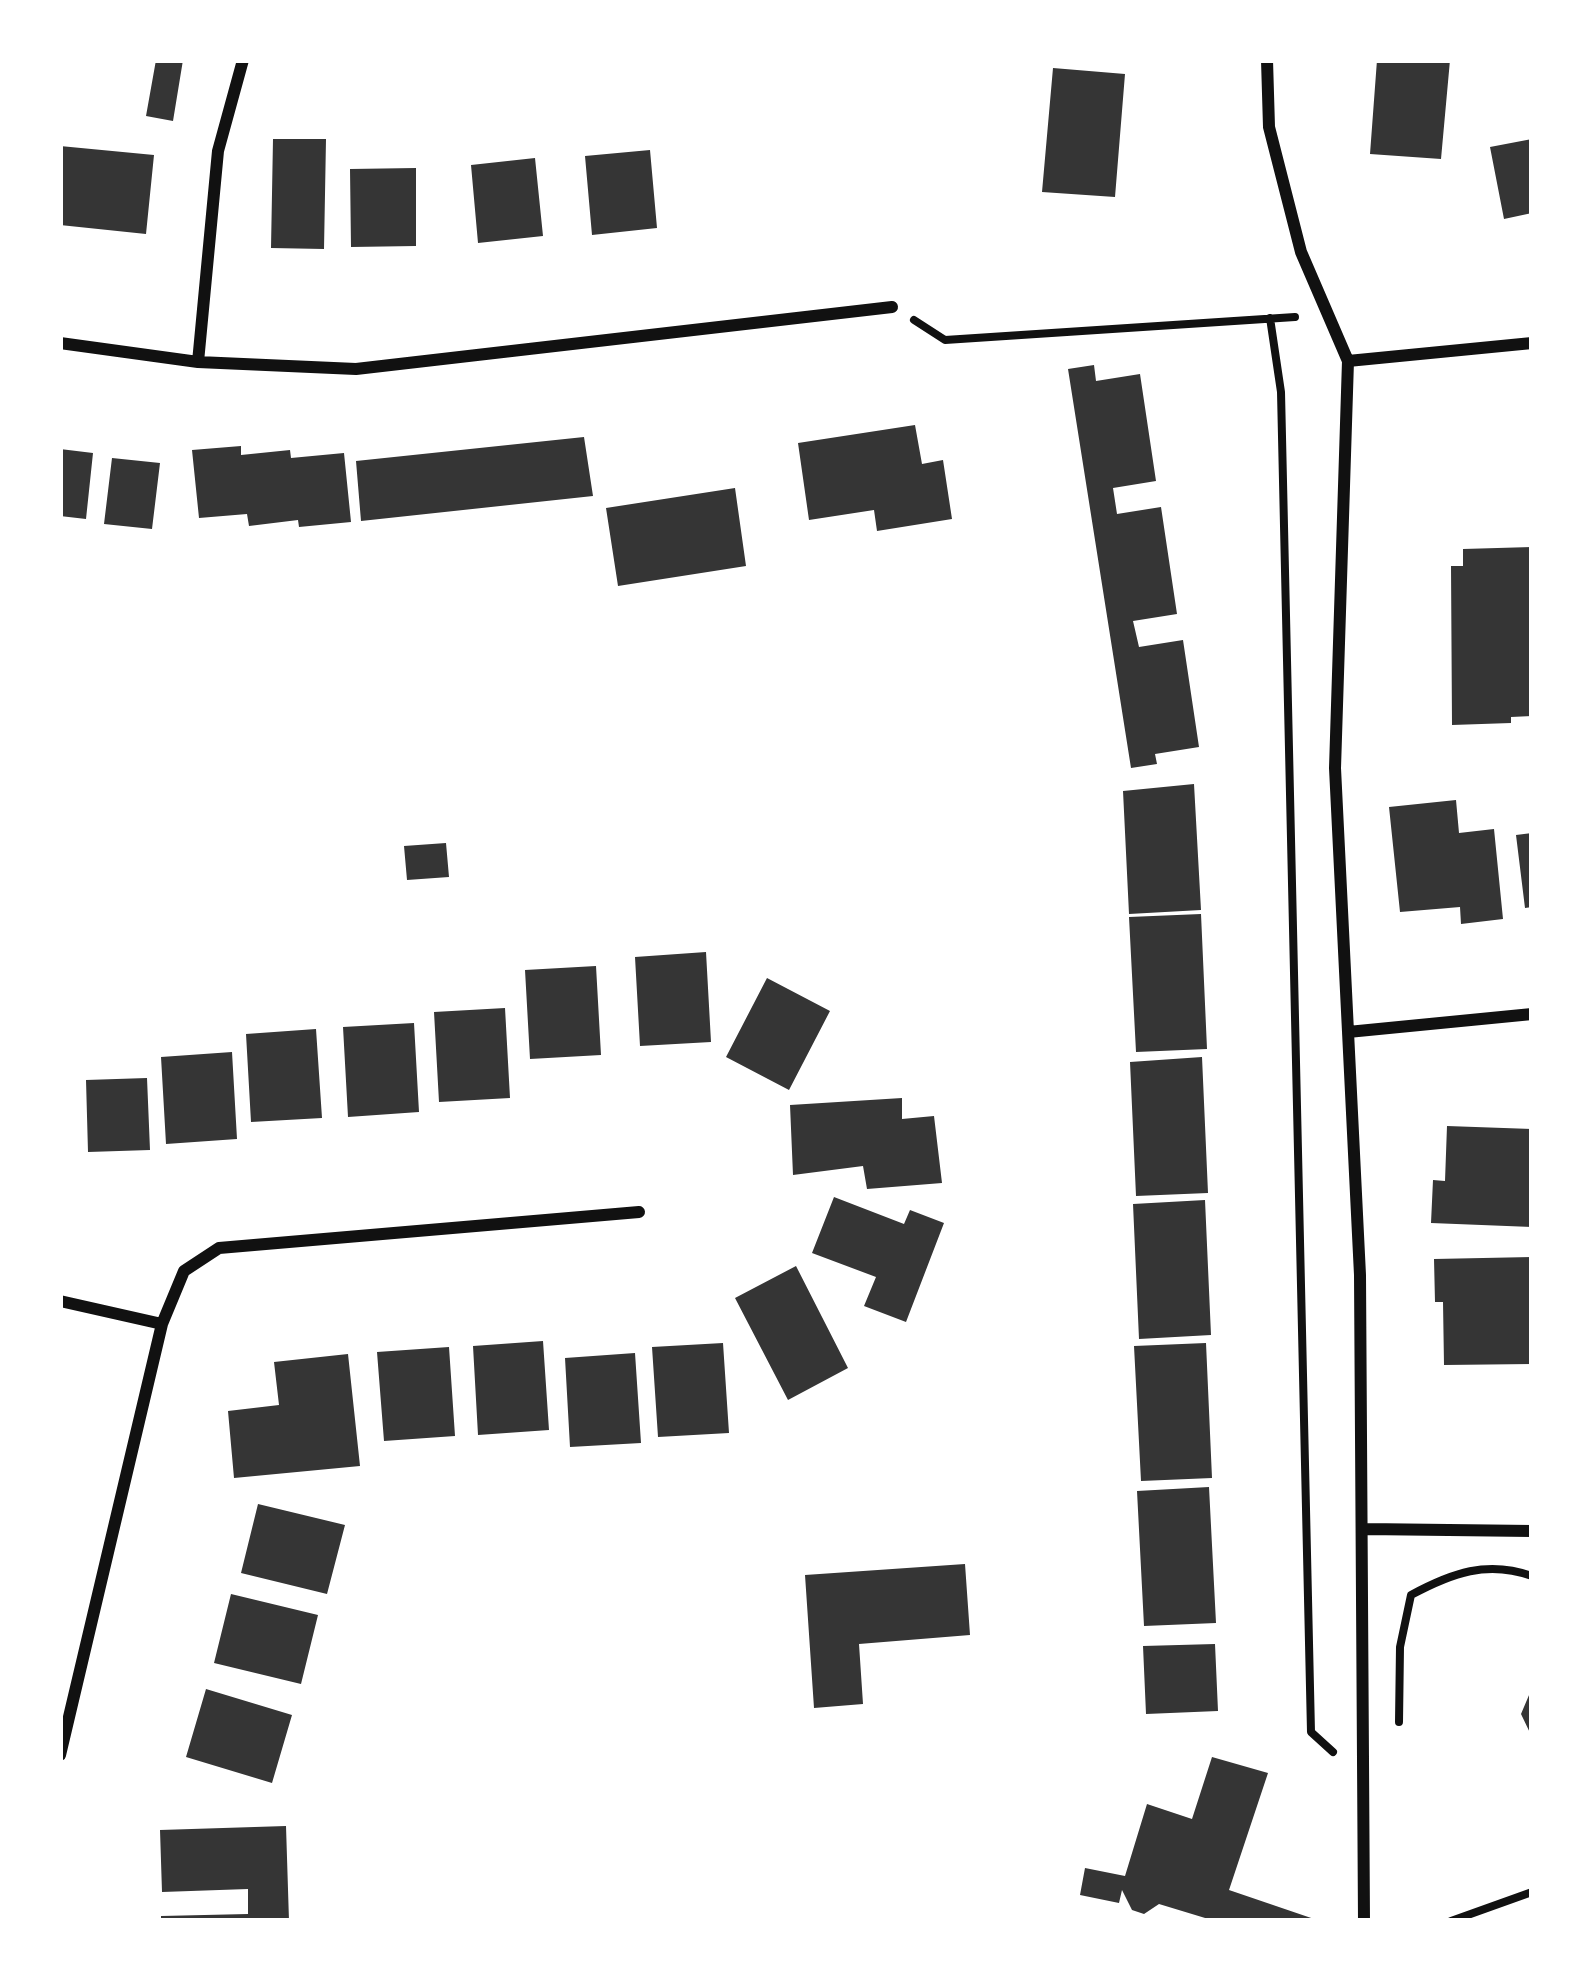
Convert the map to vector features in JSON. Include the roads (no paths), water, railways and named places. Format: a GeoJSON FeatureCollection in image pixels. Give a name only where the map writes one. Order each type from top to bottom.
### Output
{"type":"FeatureCollection","features":[{"type":"Feature","properties":{"kind":"street"},"geometry":{"type":"LineString","coordinates":[[198,362],[218,152],[243,60]]}},
{"type":"Feature","properties":{"kind":"street"},"geometry":{"type":"LineString","coordinates":[[1267,60],[1269,127],[1301,252],[1348,361],[1335,768],[1365,1529],[1364,1921]]}},
{"type":"Feature","properties":{"kind":"street"},"geometry":{"type":"LineString","coordinates":[[60,343],[198,362],[356,369],[892,307]]}},
{"type":"Feature","properties":{"kind":"street"},"geometry":{"type":"LineString","coordinates":[[1348,361],[1532,343]]}},
{"type":"Feature","properties":{"kind":"street"},"geometry":{"type":"LineString","coordinates":[[1348,1032],[1532,1014]]}},
{"type":"Feature","properties":{"kind":"street"},"geometry":{"type":"LineString","coordinates":[[60,1755],[162,1324],[184,1271],[219,1248],[639,1212]]}},
{"type":"Feature","properties":{"kind":"street"},"geometry":{"type":"LineString","coordinates":[[60,1301],[162,1324]]}},
{"type":"Feature","properties":{"kind":"street"},"geometry":{"type":"LineString","coordinates":[[1365,1529],[1532,1532]]}}]}
